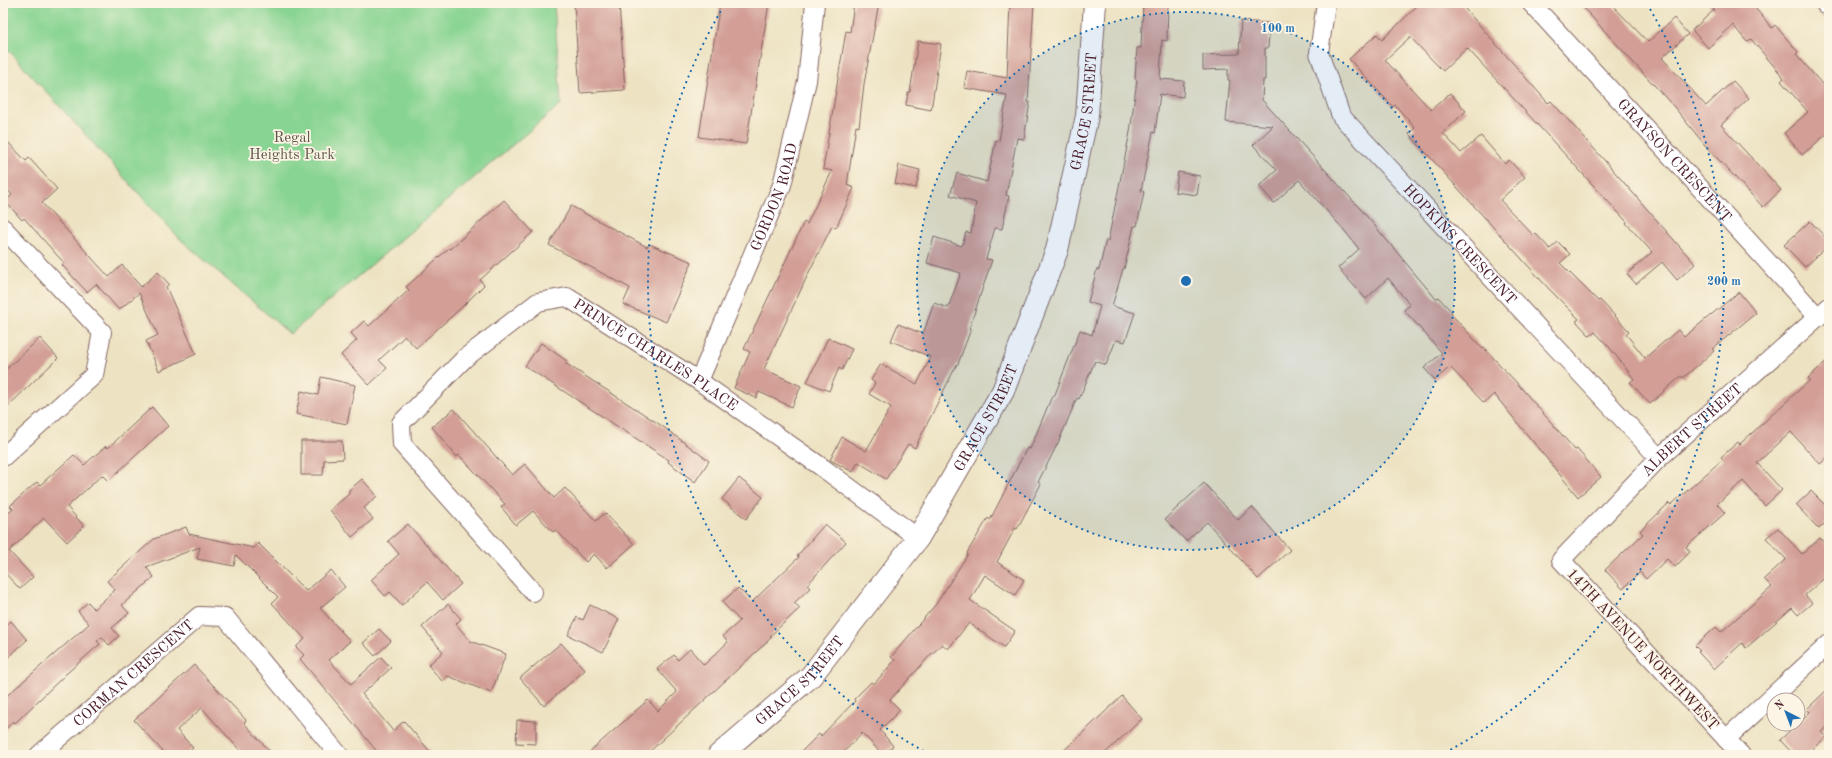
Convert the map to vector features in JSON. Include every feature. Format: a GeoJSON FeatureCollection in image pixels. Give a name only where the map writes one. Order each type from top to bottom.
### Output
{"type":"FeatureCollection","features":[{"type":"Feature","properties":{"kind":"street","name":"GORDON ROAD"},"geometry":{"type":"LineString","coordinates":[[699,381],[782,185],[807,81],[816,3]]}},
{"type":"Feature","properties":{"kind":"street","name":"GRACE STREET"},"geometry":{"type":"LineString","coordinates":[[719,755],[812,676],[918,538],[1003,391],[1057,250],[1088,116],[1095,3]]}},
{"type":"Feature","properties":{"kind":"street","name":"HOPKINS CRESCENT"},"geometry":{"type":"LineString","coordinates":[[1326,3],[1319,53],[1342,116],[1659,458]]}},
{"type":"Feature","properties":{"kind":"street","name":"GRAYSON CRESCENT"},"geometry":{"type":"LineString","coordinates":[[1531,3],[1824,312]]}},
{"type":"Feature","properties":{"kind":"street"},"geometry":{"type":"LineString","coordinates":[[3,228],[102,332],[94,374],[3,457]]}},
{"type":"Feature","properties":{"kind":"street","name":"PRINCE CHARLES PLACE"},"geometry":{"type":"LineString","coordinates":[[533,592],[402,444],[402,423],[465,358],[538,302],[567,297],[699,381],[823,468],[918,538]]}},
{"type":"Feature","properties":{"kind":"street","name":"ALBERT STREET"},"geometry":{"type":"LineString","coordinates":[[1561,560],[1659,458],[1824,312]]}},
{"type":"Feature","properties":{"kind":"street","name":"14TH AVENUE NORTHWEST"},"geometry":{"type":"LineString","coordinates":[[1561,560],[1741,755]]}},
{"type":"Feature","properties":{"kind":"street","name":"CORMAN CRESCENT"},"geometry":{"type":"LineString","coordinates":[[39,755],[199,616],[225,617],[339,755]]}},
{"type":"Feature","properties":{"kind":"street"},"geometry":{"type":"LineString","coordinates":[[1726,739],[1829,644]]}},
{"type":"Feature","properties":{"kind":"green space","name":"Regal Heights Park"},"geometry":{"type":"Polygon","coordinates":[[[3,3],[554,3],[561,104],[290,334],[180,239],[3,44],[3,3]]]}},
{"type":"Feature","properties":{"kind":"building"},"geometry":{"type":"Polygon","coordinates":[[[574,3],[619,3],[625,90],[580,93],[574,3]]]}},
{"type":"Feature","properties":{"kind":"building"},"geometry":{"type":"Polygon","coordinates":[[[720,3],[769,3],[746,144],[699,137],[720,3]]]}},
{"type":"Feature","properties":{"kind":"building"},"geometry":{"type":"Polygon","coordinates":[[[854,3],[879,3],[864,84],[859,127],[856,126],[847,185],[854,188],[836,228],[832,226],[810,270],[764,369],[801,386],[792,407],[759,392],[756,398],[734,388],[750,352],[744,349],[804,222],[807,224],[832,171],[823,169],[846,31],[850,32],[854,3]]]}},
{"type":"Feature","properties":{"kind":"building"},"geometry":{"type":"Polygon","coordinates":[[[1010,3],[1034,3],[1028,102],[1030,102],[1024,139],[1017,138],[1006,195],[1009,196],[1002,229],[995,228],[986,259],[992,260],[969,329],[971,329],[958,364],[915,448],[908,444],[886,479],[858,462],[853,472],[830,460],[842,437],[866,451],[891,407],[869,394],[875,383],[871,380],[881,364],[917,384],[931,357],[891,341],[898,324],[923,334],[934,303],[948,308],[961,273],[927,263],[934,237],[962,246],[966,232],[971,233],[976,203],[950,195],[957,173],[987,182],[996,140],[999,141],[1007,95],[964,88],[967,71],[1007,78],[1010,3]]]}},
{"type":"Feature","properties":{"kind":"building"},"geometry":{"type":"Polygon","coordinates":[[[1143,3],[1168,4],[1167,41],[1162,40],[1160,79],[1184,81],[1183,97],[1160,94],[1155,133],[1153,132],[1141,191],[1144,192],[1137,226],[1134,226],[1124,269],[1112,306],[1135,313],[1125,342],[1116,340],[1106,365],[1095,361],[1079,399],[1077,398],[1058,443],[1038,482],[1041,484],[1017,529],[1015,528],[997,562],[1024,580],[1015,595],[985,575],[970,600],[1015,631],[1004,647],[969,623],[948,649],[942,644],[933,652],[890,700],[900,710],[880,730],[893,746],[883,755],[862,733],[841,755],[798,755],[819,734],[821,736],[871,682],[874,684],[895,660],[891,657],[936,604],[968,554],[967,553],[988,518],[990,520],[1027,448],[1030,449],[1052,396],[1054,397],[1080,330],[1092,335],[1100,306],[1088,302],[1097,269],[1099,270],[1106,240],[1108,241],[1130,132],[1137,80],[1135,79],[1137,48],[1141,48],[1143,3]]]}},
{"type":"Feature","properties":{"kind":"building"},"geometry":{"type":"Polygon","coordinates":[[[1420,3],[1460,3],[1548,103],[1551,101],[1695,264],[1677,280],[1662,262],[1636,284],[1627,274],[1652,252],[1626,223],[1627,222],[1467,48],[1443,71],[1410,37],[1385,60],[1431,110],[1450,93],[1466,111],[1443,133],[1461,153],[1481,136],[1505,164],[1509,160],[1525,177],[1500,200],[1534,236],[1536,234],[1550,249],[1558,242],[1570,254],[1560,263],[1598,301],[1600,300],[1629,331],[1626,334],[1645,358],[1678,330],[1684,337],[1739,292],[1756,313],[1712,349],[1714,351],[1683,378],[1681,376],[1650,404],[1630,382],[1634,379],[1610,348],[1595,332],[1590,336],[1576,321],[1579,319],[1549,289],[1409,134],[1415,128],[1395,105],[1393,107],[1349,59],[1377,34],[1382,40],[1420,3]]]}},
{"type":"Feature","properties":{"kind":"building"},"geometry":{"type":"Polygon","coordinates":[[[1579,3],[1610,3],[1648,42],[1674,18],[1688,34],[1662,58],[1706,106],[1733,81],[1749,98],[1721,125],[1781,190],[1763,207],[1704,144],[1675,108],[1579,3]]]}},
{"type":"Feature","properties":{"kind":"building"},"geometry":{"type":"Polygon","coordinates":[[[1707,3],[1751,3],[1772,28],[1775,25],[1798,52],[1796,54],[1829,92],[1829,132],[1802,155],[1784,133],[1808,112],[1781,81],[1784,78],[1751,39],[1747,42],[1733,25],[1708,48],[1692,30],[1714,10],[1707,3]]]}},
{"type":"Feature","properties":{"kind":"building"},"geometry":{"type":"Polygon","coordinates":[[[1241,21],[1270,23],[1268,48],[1265,48],[1265,80],[1263,80],[1262,100],[1364,213],[1436,299],[1438,297],[1452,312],[1451,314],[1516,382],[1575,450],[1577,449],[1601,477],[1578,497],[1494,394],[1484,403],[1450,367],[1435,380],[1424,368],[1442,353],[1404,310],[1410,305],[1388,278],[1366,299],[1338,268],[1359,249],[1299,180],[1274,203],[1259,186],[1277,170],[1253,145],[1273,126],[1226,122],[1230,80],[1228,80],[1228,69],[1203,70],[1203,55],[1239,54],[1241,21]]]}},
{"type":"Feature","properties":{"kind":"building"},"geometry":{"type":"Polygon","coordinates":[[[918,41],[941,44],[931,110],[906,105],[908,92],[910,92],[918,41]]]}},
{"type":"Feature","properties":{"kind":"building"},"geometry":{"type":"Polygon","coordinates":[[[3,137],[26,161],[29,158],[57,189],[42,203],[109,277],[122,265],[141,287],[158,272],[169,284],[166,287],[196,354],[159,371],[146,341],[158,335],[139,293],[119,310],[96,284],[87,292],[62,265],[64,263],[24,218],[22,220],[5,201],[12,195],[3,184],[3,137]]]}},
{"type":"Feature","properties":{"kind":"building"},"geometry":{"type":"Polygon","coordinates":[[[899,165],[920,170],[916,188],[895,184],[899,165]]]}},
{"type":"Feature","properties":{"kind":"building"},"geometry":{"type":"Polygon","coordinates":[[[1178,172],[1200,176],[1197,195],[1175,192],[1178,172]]]}},
{"type":"Feature","properties":{"kind":"building"},"geometry":{"type":"Polygon","coordinates":[[[504,200],[533,232],[480,280],[484,285],[461,308],[416,348],[405,336],[379,360],[387,368],[369,385],[341,355],[357,340],[351,333],[364,321],[369,326],[409,290],[406,287],[504,200]]]}},
{"type":"Feature","properties":{"kind":"building"},"geometry":{"type":"Polygon","coordinates":[[[571,206],[647,247],[649,244],[692,262],[666,322],[623,304],[630,288],[549,245],[571,206]]]}},
{"type":"Feature","properties":{"kind":"building"},"geometry":{"type":"Polygon","coordinates":[[[1810,221],[1829,241],[1829,245],[1805,267],[1784,245],[1810,221]]]}},
{"type":"Feature","properties":{"kind":"building"},"geometry":{"type":"Polygon","coordinates":[[[40,338],[58,358],[3,411],[3,372],[40,338]]]}},
{"type":"Feature","properties":{"kind":"building"},"geometry":{"type":"Polygon","coordinates":[[[828,338],[852,349],[842,370],[839,368],[829,391],[807,382],[828,338]]]}},
{"type":"Feature","properties":{"kind":"building"},"geometry":{"type":"Polygon","coordinates":[[[541,343],[567,361],[565,363],[662,426],[709,461],[695,482],[668,462],[669,460],[525,366],[541,343]]]}},
{"type":"Feature","properties":{"kind":"building"},"geometry":{"type":"Polygon","coordinates":[[[1829,359],[1829,456],[1820,464],[1791,432],[1757,463],[1782,490],[1765,506],[1743,481],[1717,504],[1725,513],[1686,547],[1690,552],[1675,567],[1667,559],[1646,579],[1640,572],[1623,589],[1605,570],[1643,534],[1640,531],[1669,503],[1671,505],[1723,459],[1721,457],[1738,442],[1740,444],[1810,380],[1808,378],[1829,359]]]}},
{"type":"Feature","properties":{"kind":"building"},"geometry":{"type":"Polygon","coordinates":[[[321,377],[355,385],[347,424],[296,414],[301,391],[318,395],[321,377]]]}},
{"type":"Feature","properties":{"kind":"building"},"geometry":{"type":"Polygon","coordinates":[[[152,407],[168,426],[108,481],[102,475],[67,507],[84,526],[67,542],[44,518],[9,551],[33,577],[20,589],[3,571],[3,518],[13,509],[10,506],[37,482],[40,485],[74,455],[84,465],[106,446],[108,448],[152,407]]]}},
{"type":"Feature","properties":{"kind":"building"},"geometry":{"type":"Polygon","coordinates":[[[454,409],[512,475],[525,464],[554,498],[565,488],[596,521],[605,513],[634,544],[607,568],[594,554],[586,562],[556,530],[553,532],[533,511],[516,525],[501,507],[505,504],[459,455],[457,457],[432,427],[454,409]]]}},
{"type":"Feature","properties":{"kind":"building"},"geometry":{"type":"Polygon","coordinates":[[[301,441],[342,441],[343,459],[324,460],[323,475],[301,475],[301,441]]]}},
{"type":"Feature","properties":{"kind":"building"},"geometry":{"type":"Polygon","coordinates":[[[739,478],[763,497],[746,519],[722,499],[739,478]]]}},
{"type":"Feature","properties":{"kind":"building"},"geometry":{"type":"Polygon","coordinates":[[[362,479],[377,496],[364,508],[373,519],[352,537],[330,510],[349,494],[349,490],[362,479]]]}},
{"type":"Feature","properties":{"kind":"building"},"geometry":{"type":"Polygon","coordinates":[[[1204,483],[1238,520],[1252,507],[1290,550],[1258,579],[1207,522],[1186,541],[1165,519],[1204,483]]]}},
{"type":"Feature","properties":{"kind":"building"},"geometry":{"type":"Polygon","coordinates":[[[1811,491],[1829,509],[1829,519],[1819,529],[1796,505],[1811,491]]]}},
{"type":"Feature","properties":{"kind":"building"},"geometry":{"type":"Polygon","coordinates":[[[408,524],[461,584],[443,600],[427,582],[402,605],[390,592],[385,596],[371,580],[399,554],[388,541],[408,524]]]}},
{"type":"Feature","properties":{"kind":"building"},"geometry":{"type":"Polygon","coordinates":[[[825,524],[846,542],[807,585],[810,588],[794,603],[800,608],[770,636],[772,637],[646,755],[586,755],[648,700],[658,711],[677,692],[657,669],[674,655],[678,660],[690,649],[704,665],[728,642],[723,636],[740,621],[722,602],[738,588],[752,602],[799,557],[797,556],[825,524]]]}},
{"type":"Feature","properties":{"kind":"building"},"geometry":{"type":"Polygon","coordinates":[[[186,527],[189,534],[254,548],[258,543],[306,591],[331,570],[345,587],[320,608],[350,641],[329,660],[351,684],[381,657],[391,668],[362,694],[393,731],[404,721],[433,755],[380,755],[300,659],[304,655],[296,647],[305,639],[272,603],[278,597],[236,555],[234,566],[197,559],[200,547],[146,567],[154,577],[122,605],[129,613],[112,628],[119,636],[109,645],[102,637],[97,641],[100,644],[67,673],[15,723],[13,721],[3,732],[3,699],[89,624],[78,611],[88,602],[94,609],[115,590],[107,581],[154,539],[186,527]]]}},
{"type":"Feature","properties":{"kind":"building"},"geometry":{"type":"Polygon","coordinates":[[[1778,528],[1802,554],[1820,538],[1829,549],[1829,574],[1805,595],[1812,603],[1798,615],[1792,608],[1746,648],[1742,643],[1714,669],[1698,652],[1700,651],[1695,646],[1716,627],[1721,632],[1772,587],[1764,579],[1786,559],[1766,538],[1778,528]]]}},
{"type":"Feature","properties":{"kind":"building"},"geometry":{"type":"Polygon","coordinates":[[[448,604],[461,619],[456,624],[470,641],[506,654],[491,693],[448,676],[442,681],[428,665],[443,652],[422,627],[448,604]]]}},
{"type":"Feature","properties":{"kind":"building"},"geometry":{"type":"Polygon","coordinates":[[[590,605],[619,619],[603,652],[568,635],[577,617],[583,620],[590,605]]]}},
{"type":"Feature","properties":{"kind":"building"},"geometry":{"type":"Polygon","coordinates":[[[11,621],[27,640],[3,662],[3,628],[11,621]]]}},
{"type":"Feature","properties":{"kind":"building"},"geometry":{"type":"Polygon","coordinates":[[[379,629],[391,641],[375,656],[363,643],[379,629]]]}},
{"type":"Feature","properties":{"kind":"building"},"geometry":{"type":"Polygon","coordinates":[[[561,643],[585,670],[544,706],[520,678],[561,643]]]}},
{"type":"Feature","properties":{"kind":"building"},"geometry":{"type":"Polygon","coordinates":[[[194,665],[246,720],[244,723],[273,755],[244,755],[202,708],[177,730],[193,748],[185,755],[166,755],[134,720],[194,665]]]}},
{"type":"Feature","properties":{"kind":"building"},"geometry":{"type":"Polygon","coordinates":[[[1829,688],[1829,725],[1821,732],[1826,737],[1806,755],[1794,755],[1780,740],[1789,732],[1806,732],[1806,716],[1810,712],[1807,709],[1829,688]]]}},
{"type":"Feature","properties":{"kind":"building"},"geometry":{"type":"Polygon","coordinates":[[[1122,696],[1142,719],[1103,755],[1059,755],[1122,696]]]}},
{"type":"Feature","properties":{"kind":"building"},"geometry":{"type":"Polygon","coordinates":[[[517,720],[536,721],[536,744],[516,743],[517,720]]]}}]}
